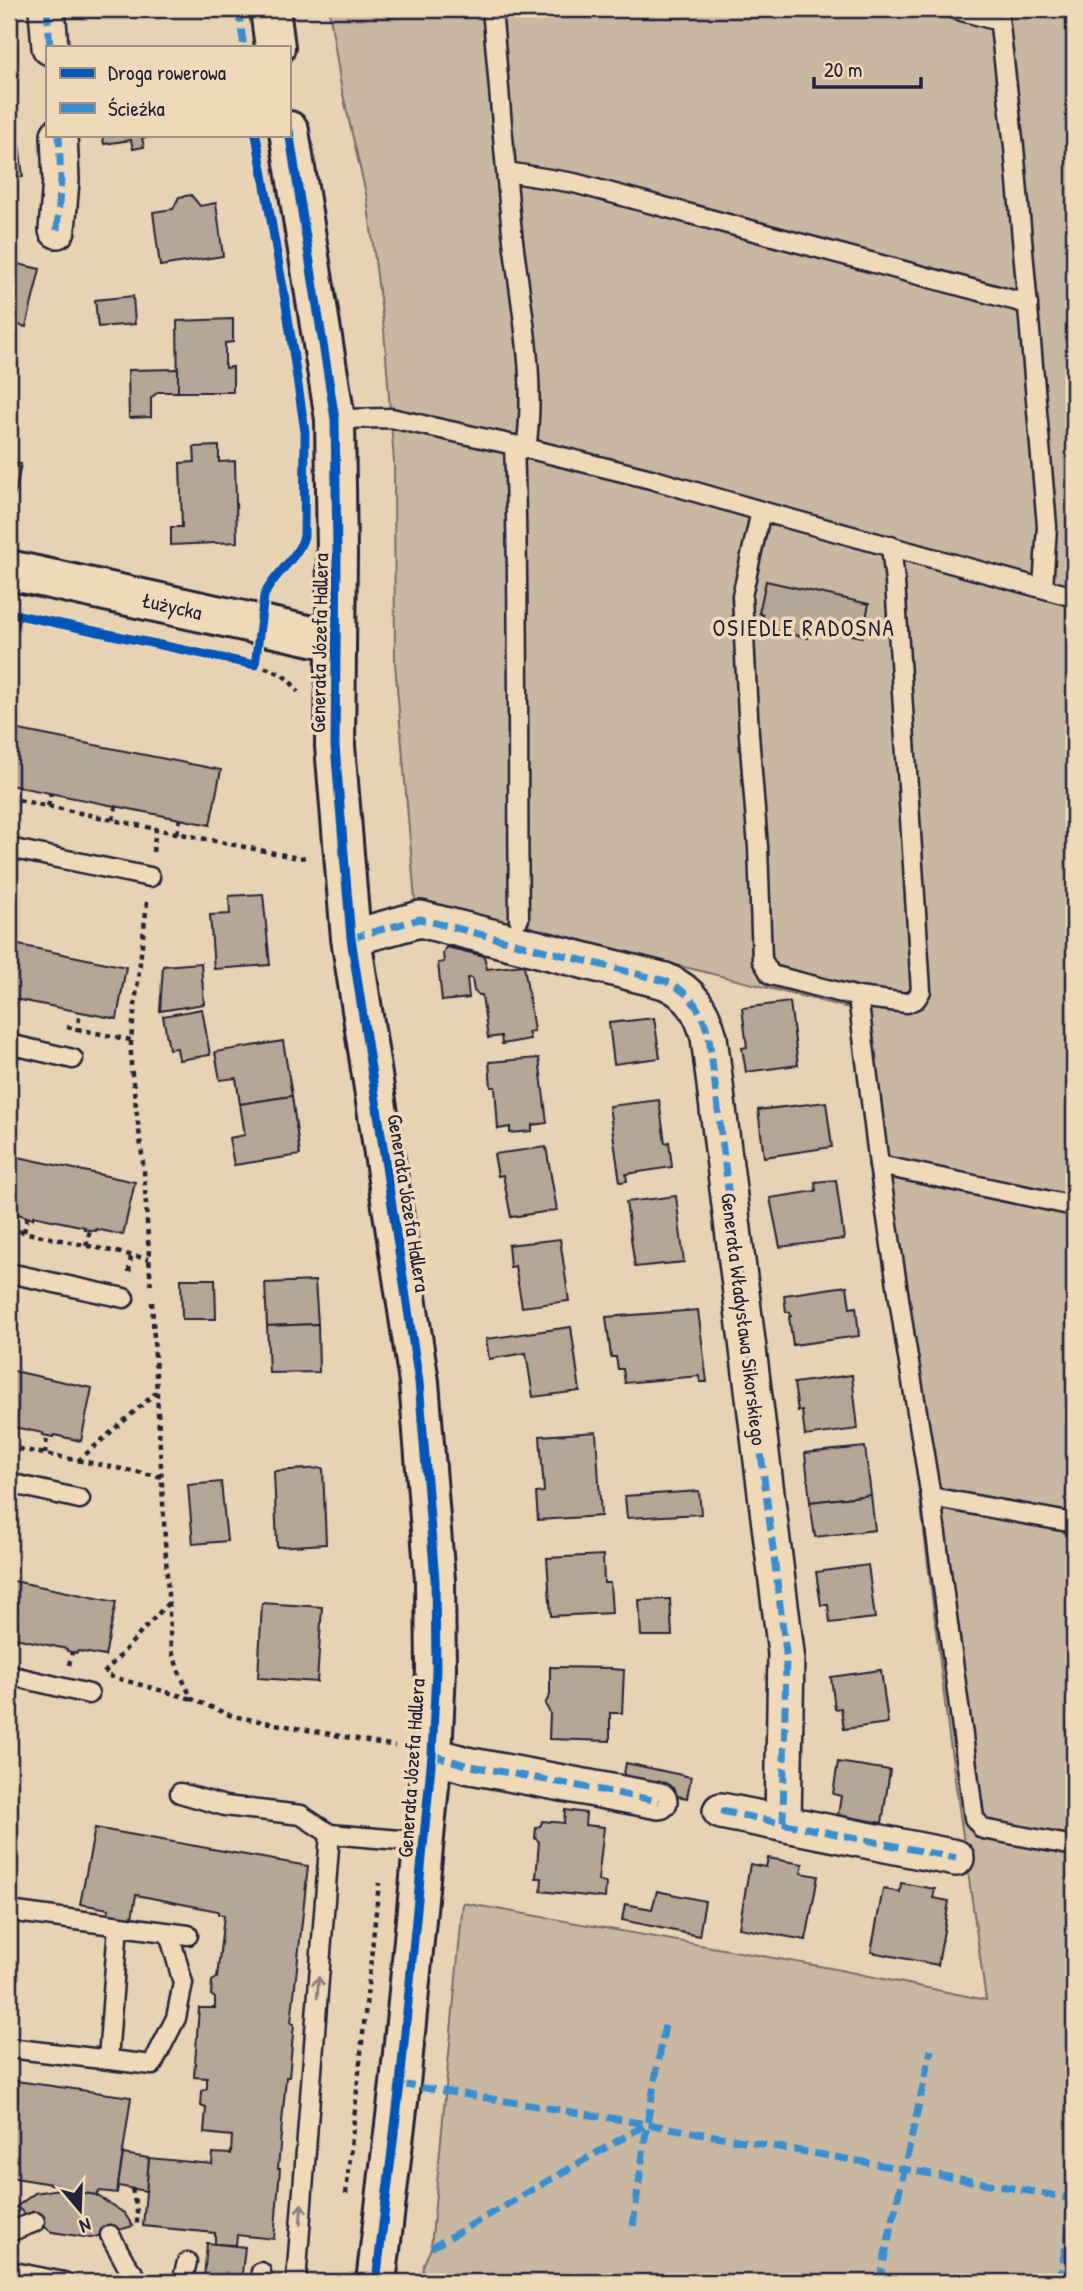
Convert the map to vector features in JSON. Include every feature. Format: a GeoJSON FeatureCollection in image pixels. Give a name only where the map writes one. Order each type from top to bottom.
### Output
{"type":"FeatureCollection","features":[{"type":"Feature","properties":{"kind":"street"},"geometry":{"type":"LineString","coordinates":[[47,9],[50,46]]}},
{"type":"Feature","properties":{"kind":"street"},"geometry":{"type":"LineString","coordinates":[[270,9],[275,46]]}},
{"type":"Feature","properties":{"kind":"street"},"geometry":{"type":"LineString","coordinates":[[57,230],[61,180],[59,136]]}},
{"type":"Feature","properties":{"kind":"street","name":"Generała Józefa Hallera"},"geometry":{"type":"LineString","coordinates":[[290,136],[335,419],[335,746],[351,938],[419,1382],[436,1580],[432,1755],[406,1841],[400,2084],[376,2282]]}},
{"type":"Feature","properties":{"kind":"street","name":"Łużycka"},"geometry":{"type":"LineString","coordinates":[[9,570],[335,641]]}},
{"type":"Feature","properties":{"kind":"street","name":"Generała Władysława Sikorskiego"},"geometry":{"type":"LineString","coordinates":[[351,938],[420,919],[665,981],[690,997],[699,1010],[709,1037],[786,1653],[783,1822]]}},
{"type":"Feature","properties":{"kind":"street"},"geometry":{"type":"LineString","coordinates":[[432,1755],[466,1765],[659,1801]]}},
{"type":"Feature","properties":{"kind":"street"},"geometry":{"type":"LineString","coordinates":[[720,1811],[957,1858]]}},
{"type":"Feature","properties":{"kind":"lane"},"geometry":{"type":"LineString","coordinates":[[492,9],[529,372],[530,420],[520,447],[518,553],[516,728],[519,919]]}},
{"type":"Feature","properties":{"kind":"lane"},"geometry":{"type":"LineString","coordinates":[[954,9],[999,15],[1014,147],[1047,526],[1043,588]]}},
{"type":"Feature","properties":{"kind":"lane"},"geometry":{"type":"LineString","coordinates":[[507,172],[574,183],[1028,304]]}},
{"type":"Feature","properties":{"kind":"lane"},"geometry":{"type":"LineString","coordinates":[[335,419],[391,418],[520,447],[651,479],[1074,597]]}},
{"type":"Feature","properties":{"kind":"lane"},"geometry":{"type":"LineString","coordinates":[[761,511],[742,596],[758,847],[762,960],[771,975],[858,997],[907,1003],[916,999],[921,991],[920,951],[891,546]]}},
{"type":"Feature","properties":{"kind":"lane"},"geometry":{"type":"LineString","coordinates":[[9,848],[150,877]]}},
{"type":"Feature","properties":{"kind":"lane"},"geometry":{"type":"LineString","coordinates":[[858,997],[879,1165],[905,1345],[931,1497],[974,1818],[984,1829],[1074,1846]]}},
{"type":"Feature","properties":{"kind":"lane"},"geometry":{"type":"LineString","coordinates":[[9,1044],[73,1059]]}},
{"type":"Feature","properties":{"kind":"lane"},"geometry":{"type":"LineString","coordinates":[[879,1165],[1074,1206]]}},
{"type":"Feature","properties":{"kind":"lane"},"geometry":{"type":"LineString","coordinates":[[9,1273],[124,1298]]}},
{"type":"Feature","properties":{"kind":"lane"},"geometry":{"type":"LineString","coordinates":[[9,1483],[80,1499]]}},
{"type":"Feature","properties":{"kind":"lane"},"geometry":{"type":"LineString","coordinates":[[931,1497],[1074,1523]]}},
{"type":"Feature","properties":{"kind":"lane"},"geometry":{"type":"LineString","coordinates":[[9,1675],[89,1694]]}},
{"type":"Feature","properties":{"kind":"lane"},"geometry":{"type":"LineString","coordinates":[[180,1793],[225,1806],[301,1815],[330,1833],[406,1841]]}},
{"type":"Feature","properties":{"kind":"lane"},"geometry":{"type":"LineString","coordinates":[[296,2282],[330,1833]]}},
{"type":"Feature","properties":{"kind":"lane"},"geometry":{"type":"LineString","coordinates":[[9,1911],[188,1935]]}},
{"type":"Feature","properties":{"kind":"lane"},"geometry":{"type":"LineString","coordinates":[[108,2059],[118,1926]]}},
{"type":"Feature","properties":{"kind":"lane"},"geometry":{"type":"LineString","coordinates":[[9,2048],[152,2065],[176,2018],[183,1983],[169,1933]]}},
{"type":"Feature","properties":{"kind":"lane"},"geometry":{"type":"LineString","coordinates":[[9,2232],[35,2222]]}},
{"type":"Feature","properties":{"kind":"lane"},"geometry":{"type":"LineString","coordinates":[[110,2235],[126,2264],[140,2282]]}},
{"type":"Feature","properties":{"kind":"lane"},"geometry":{"type":"LineString","coordinates":[[182,2282],[187,2262]]}},
{"type":"Feature","properties":{"kind":"lane"},"geometry":{"type":"LineString","coordinates":[[9,2271],[64,2282]]}},
{"type":"Feature","properties":{"kind":"path"},"geometry":{"type":"LineString","coordinates":[[48,806],[51,793]]}},
{"type":"Feature","properties":{"kind":"path"},"geometry":{"type":"LineString","coordinates":[[9,798],[299,858],[344,849]]}},
{"type":"Feature","properties":{"kind":"path"},"geometry":{"type":"LineString","coordinates":[[113,820],[116,806]]}},
{"type":"Feature","properties":{"kind":"path"},"geometry":{"type":"LineString","coordinates":[[177,834],[180,819]]}},
{"type":"Feature","properties":{"kind":"path"},"geometry":{"type":"LineString","coordinates":[[156,829],[131,1053],[133,1093],[144,1171],[171,1649],[192,1699]]}},
{"type":"Feature","properties":{"kind":"path"},"geometry":{"type":"LineString","coordinates":[[12,1016],[15,999]]}},
{"type":"Feature","properties":{"kind":"path"},"geometry":{"type":"LineString","coordinates":[[77,1029],[80,1012]]}},
{"type":"Feature","properties":{"kind":"path"},"geometry":{"type":"LineString","coordinates":[[24,1232],[27,1217]]}},
{"type":"Feature","properties":{"kind":"path"},"geometry":{"type":"LineString","coordinates":[[9,1229],[149,1259]]}},
{"type":"Feature","properties":{"kind":"path"},"geometry":{"type":"LineString","coordinates":[[86,1246],[90,1230]]}},
{"type":"Feature","properties":{"kind":"path"},"geometry":{"type":"LineString","coordinates":[[77,1461],[158,1391]]}},
{"type":"Feature","properties":{"kind":"path"},"geometry":{"type":"LineString","coordinates":[[45,1454],[47,1436]]}},
{"type":"Feature","properties":{"kind":"path"},"geometry":{"type":"LineString","coordinates":[[9,1447],[163,1477]]}},
{"type":"Feature","properties":{"kind":"path"},"geometry":{"type":"LineString","coordinates":[[169,1601],[102,1675],[192,1699],[232,1716],[396,1746],[395,1759]]}},
{"type":"Feature","properties":{"kind":"path"},"geometry":{"type":"LineString","coordinates":[[346,2195],[377,1894],[406,1841]]}},
{"type":"Feature","properties":{"kind":"path"},"geometry":{"type":"LineString","coordinates":[[132,2189],[136,2231]]}},
{"type":"Feature","properties":{"kind":"shaded area"},"geometry":{"type":"Polygon","coordinates":[[[329,9],[1074,9],[1074,2282],[422,2282],[423,2266],[431,2248],[463,1903],[830,1968],[986,2000],[853,1009],[415,900],[395,663],[394,462],[384,330],[367,198],[341,86],[329,9]]]}},
{"type":"Feature","properties":{"kind":"building"},"geometry":{"type":"Polygon","coordinates":[[[9,135],[18,135],[23,177],[9,179],[9,135]]]}},
{"type":"Feature","properties":{"kind":"building"},"geometry":{"type":"Polygon","coordinates":[[[102,136],[153,136],[142,138],[144,147],[133,149],[131,140],[104,144],[102,136]]]}},
{"type":"Feature","properties":{"kind":"building"},"geometry":{"type":"Polygon","coordinates":[[[191,195],[200,206],[216,203],[223,256],[160,266],[153,212],[173,209],[179,197],[191,195]]]}},
{"type":"Feature","properties":{"kind":"building"},"geometry":{"type":"Polygon","coordinates":[[[9,262],[40,269],[26,327],[14,324],[11,337],[9,336],[9,262]]]}},
{"type":"Feature","properties":{"kind":"building"},"geometry":{"type":"Polygon","coordinates":[[[133,296],[135,324],[98,327],[95,300],[133,296]]]}},
{"type":"Feature","properties":{"kind":"building"},"geometry":{"type":"Polygon","coordinates":[[[233,319],[233,342],[225,343],[225,368],[233,367],[233,392],[178,392],[177,321],[233,319]]]}},
{"type":"Feature","properties":{"kind":"building"},"geometry":{"type":"Polygon","coordinates":[[[178,369],[178,392],[158,392],[151,398],[151,417],[129,418],[128,370],[178,369]]]}},
{"type":"Feature","properties":{"kind":"building"},"geometry":{"type":"Polygon","coordinates":[[[219,446],[219,462],[235,461],[237,542],[171,545],[171,527],[182,527],[180,463],[195,462],[194,447],[219,446]]]}},
{"type":"Feature","properties":{"kind":"building"},"geometry":{"type":"Polygon","coordinates":[[[9,462],[21,464],[15,494],[9,493],[9,462]]]}},
{"type":"Feature","properties":{"kind":"building"},"geometry":{"type":"Polygon","coordinates":[[[766,581],[869,604],[862,637],[811,626],[808,638],[761,627],[763,615],[759,613],[766,581]]]}},
{"type":"Feature","properties":{"kind":"building"},"geometry":{"type":"Polygon","coordinates":[[[9,728],[221,770],[210,825],[9,785],[9,728]]]}},
{"type":"Feature","properties":{"kind":"building"},"geometry":{"type":"Polygon","coordinates":[[[263,894],[270,965],[214,969],[210,915],[230,914],[229,896],[263,894]]]}},
{"type":"Feature","properties":{"kind":"building"},"geometry":{"type":"Polygon","coordinates":[[[9,943],[126,967],[117,1019],[9,998],[9,943]]]}},
{"type":"Feature","properties":{"kind":"building"},"geometry":{"type":"Polygon","coordinates":[[[446,947],[484,956],[487,969],[524,965],[534,1031],[528,1032],[530,1039],[502,1044],[501,1036],[488,1038],[482,995],[474,991],[472,978],[467,978],[469,998],[442,1001],[438,963],[444,962],[443,953],[446,947]]]}},
{"type":"Feature","properties":{"kind":"building"},"geometry":{"type":"Polygon","coordinates":[[[201,963],[204,1004],[160,1011],[163,966],[201,963]]]}},
{"type":"Feature","properties":{"kind":"building"},"geometry":{"type":"Polygon","coordinates":[[[790,1002],[798,1065],[746,1072],[742,1048],[747,1047],[742,1008],[790,1002]]]}},
{"type":"Feature","properties":{"kind":"building"},"geometry":{"type":"Polygon","coordinates":[[[202,1009],[210,1055],[179,1060],[177,1048],[169,1049],[163,1016],[202,1009]]]}},
{"type":"Feature","properties":{"kind":"building"},"geometry":{"type":"Polygon","coordinates":[[[654,1018],[660,1058],[614,1064],[609,1023],[654,1018]]]}},
{"type":"Feature","properties":{"kind":"building"},"geometry":{"type":"Polygon","coordinates":[[[283,1041],[292,1096],[240,1104],[236,1078],[220,1080],[215,1052],[283,1041]]]}},
{"type":"Feature","properties":{"kind":"building"},"geometry":{"type":"Polygon","coordinates":[[[539,1058],[547,1123],[532,1125],[532,1131],[510,1133],[510,1127],[498,1129],[495,1087],[491,1087],[489,1062],[539,1058]]]}},
{"type":"Feature","properties":{"kind":"building"},"geometry":{"type":"Polygon","coordinates":[[[292,1096],[300,1155],[234,1165],[229,1138],[245,1135],[240,1104],[292,1096]]]}},
{"type":"Feature","properties":{"kind":"building"},"geometry":{"type":"Polygon","coordinates":[[[659,1100],[665,1143],[669,1142],[672,1167],[626,1174],[627,1181],[620,1182],[609,1106],[659,1100]]]}},
{"type":"Feature","properties":{"kind":"building"},"geometry":{"type":"Polygon","coordinates":[[[826,1102],[832,1147],[764,1157],[758,1110],[826,1102]]]}},
{"type":"Feature","properties":{"kind":"building"},"geometry":{"type":"Polygon","coordinates":[[[546,1147],[557,1210],[511,1217],[503,1175],[498,1176],[494,1154],[546,1147]]]}},
{"type":"Feature","properties":{"kind":"building"},"geometry":{"type":"Polygon","coordinates":[[[9,1155],[135,1182],[123,1235],[84,1229],[85,1227],[33,1216],[33,1219],[9,1211],[9,1155]]]}},
{"type":"Feature","properties":{"kind":"building"},"geometry":{"type":"Polygon","coordinates":[[[836,1180],[844,1239],[780,1247],[770,1198],[816,1191],[815,1182],[836,1180]]]}},
{"type":"Feature","properties":{"kind":"building"},"geometry":{"type":"Polygon","coordinates":[[[676,1196],[684,1262],[635,1267],[626,1202],[676,1196]]]}},
{"type":"Feature","properties":{"kind":"building"},"geometry":{"type":"Polygon","coordinates":[[[560,1239],[569,1301],[522,1307],[515,1266],[510,1267],[508,1245],[560,1239]]]}},
{"type":"Feature","properties":{"kind":"building"},"geometry":{"type":"Polygon","coordinates":[[[181,1279],[215,1279],[216,1319],[182,1319],[181,1279]]]}},
{"type":"Feature","properties":{"kind":"building"},"geometry":{"type":"Polygon","coordinates":[[[315,1281],[318,1324],[267,1326],[265,1283],[315,1281]]]}},
{"type":"Feature","properties":{"kind":"building"},"geometry":{"type":"Polygon","coordinates":[[[847,1286],[850,1308],[856,1307],[859,1336],[793,1345],[791,1316],[790,1312],[786,1312],[784,1295],[847,1286]]]}},
{"type":"Feature","properties":{"kind":"building"},"geometry":{"type":"Polygon","coordinates":[[[698,1310],[707,1382],[700,1382],[699,1376],[625,1383],[623,1369],[618,1369],[616,1357],[611,1357],[606,1317],[698,1310]]]}},
{"type":"Feature","properties":{"kind":"building"},"geometry":{"type":"Polygon","coordinates":[[[318,1324],[319,1372],[269,1373],[267,1326],[318,1324]]]}},
{"type":"Feature","properties":{"kind":"building"},"geometry":{"type":"Polygon","coordinates":[[[571,1327],[580,1391],[533,1397],[526,1353],[489,1359],[486,1339],[571,1327]]]}},
{"type":"Feature","properties":{"kind":"building"},"geometry":{"type":"Polygon","coordinates":[[[9,1370],[92,1388],[81,1441],[9,1426],[9,1370]]]}},
{"type":"Feature","properties":{"kind":"building"},"geometry":{"type":"Polygon","coordinates":[[[852,1375],[858,1429],[805,1436],[802,1411],[798,1411],[794,1383],[852,1375]]]}},
{"type":"Feature","properties":{"kind":"building"},"geometry":{"type":"Polygon","coordinates":[[[596,1432],[601,1516],[538,1520],[536,1493],[544,1492],[540,1436],[596,1432]]]}},
{"type":"Feature","properties":{"kind":"building"},"geometry":{"type":"Polygon","coordinates":[[[865,1447],[871,1495],[810,1502],[805,1453],[865,1447]]]}},
{"type":"Feature","properties":{"kind":"building"},"geometry":{"type":"Polygon","coordinates":[[[323,1468],[326,1544],[277,1547],[274,1471],[323,1468]]]}},
{"type":"Feature","properties":{"kind":"building"},"geometry":{"type":"Polygon","coordinates":[[[221,1482],[227,1541],[193,1544],[188,1485],[221,1482]]]}},
{"type":"Feature","properties":{"kind":"building"},"geometry":{"type":"Polygon","coordinates":[[[699,1491],[701,1514],[627,1518],[625,1496],[699,1491]]]}},
{"type":"Feature","properties":{"kind":"building"},"geometry":{"type":"Polygon","coordinates":[[[871,1495],[875,1530],[815,1537],[810,1502],[871,1495]]]}},
{"type":"Feature","properties":{"kind":"building"},"geometry":{"type":"Polygon","coordinates":[[[603,1555],[604,1583],[610,1583],[612,1613],[551,1616],[547,1558],[603,1555]]]}},
{"type":"Feature","properties":{"kind":"building"},"geometry":{"type":"Polygon","coordinates":[[[868,1565],[875,1618],[830,1623],[828,1605],[821,1605],[816,1572],[868,1565]]]}},
{"type":"Feature","properties":{"kind":"building"},"geometry":{"type":"Polygon","coordinates":[[[9,1580],[116,1602],[105,1656],[9,1639],[9,1580]]]}},
{"type":"Feature","properties":{"kind":"building"},"geometry":{"type":"Polygon","coordinates":[[[670,1599],[672,1636],[641,1636],[639,1600],[670,1599]]]}},
{"type":"Feature","properties":{"kind":"building"},"geometry":{"type":"Polygon","coordinates":[[[262,1603],[322,1607],[317,1682],[258,1678],[262,1603]]]}},
{"type":"Feature","properties":{"kind":"building"},"geometry":{"type":"Polygon","coordinates":[[[550,1667],[624,1670],[622,1713],[610,1713],[610,1741],[549,1739],[550,1713],[545,1704],[550,1695],[550,1667]]]}},
{"type":"Feature","properties":{"kind":"building"},"geometry":{"type":"Polygon","coordinates":[[[881,1670],[888,1723],[844,1729],[841,1708],[835,1709],[831,1677],[881,1670]]]}},
{"type":"Feature","properties":{"kind":"building"},"geometry":{"type":"Polygon","coordinates":[[[838,1762],[890,1770],[882,1823],[838,1815],[841,1796],[833,1794],[838,1762]]]}},
{"type":"Feature","properties":{"kind":"building"},"geometry":{"type":"Polygon","coordinates":[[[626,1763],[691,1777],[687,1798],[622,1785],[626,1763]]]}},
{"type":"Feature","properties":{"kind":"building"},"geometry":{"type":"Polygon","coordinates":[[[565,1810],[586,1813],[585,1825],[604,1827],[598,1881],[606,1883],[605,1898],[541,1891],[542,1878],[536,1878],[539,1842],[535,1838],[536,1828],[542,1821],[564,1823],[565,1810]]]}},
{"type":"Feature","properties":{"kind":"building"},"geometry":{"type":"Polygon","coordinates":[[[95,1828],[308,1866],[291,2023],[294,2024],[289,2077],[286,2077],[274,2239],[237,2235],[236,2245],[215,2244],[215,2233],[143,2226],[149,2158],[212,2164],[213,2153],[231,2154],[232,2136],[204,2133],[206,2108],[201,2106],[202,2091],[207,2088],[207,2078],[194,2077],[199,2008],[215,2008],[215,1998],[211,1995],[212,1981],[217,1978],[224,1915],[218,1914],[218,1911],[136,1895],[131,1923],[107,1916],[109,1909],[80,1904],[95,1828]]]}},
{"type":"Feature","properties":{"kind":"building"},"geometry":{"type":"Polygon","coordinates":[[[768,1858],[803,1864],[801,1873],[818,1876],[806,1940],[739,1928],[750,1864],[766,1867],[768,1858]]]}},
{"type":"Feature","properties":{"kind":"building"},"geometry":{"type":"Polygon","coordinates":[[[901,1883],[935,1889],[933,1898],[949,1901],[938,1965],[871,1952],[883,1889],[900,1892],[901,1883]]]}},
{"type":"Feature","properties":{"kind":"building"},"geometry":{"type":"Polygon","coordinates":[[[657,1891],[705,1901],[699,1936],[622,1920],[625,1904],[652,1909],[657,1891]]]}},
{"type":"Feature","properties":{"kind":"building"},"geometry":{"type":"Polygon","coordinates":[[[9,2080],[131,2097],[117,2193],[100,2191],[96,2195],[9,2177],[9,2080]]]}},
{"type":"Feature","properties":{"kind":"building"},"geometry":{"type":"Polygon","coordinates":[[[123,2154],[149,2158],[146,2191],[118,2186],[123,2154]]]}},
{"type":"Feature","properties":{"kind":"building"},"geometry":{"type":"Polygon","coordinates":[[[59,2189],[96,2195],[124,2213],[133,2226],[91,2238],[52,2232],[16,2207],[35,2193],[59,2189]]]}},
{"type":"Feature","properties":{"kind":"building"},"geometry":{"type":"Polygon","coordinates":[[[207,2243],[245,2247],[241,2282],[204,2278],[207,2243]]]}},
{"type":"Feature","properties":{"kind":"marked path"},"geometry":{"type":"LineString","coordinates":[[47,9],[50,46]]}},
{"type":"Feature","properties":{"kind":"marked path"},"geometry":{"type":"LineString","coordinates":[[238,9],[244,46]]}},
{"type":"Feature","properties":{"kind":"marked path"},"geometry":{"type":"LineString","coordinates":[[57,230],[61,180],[59,136]]}},
{"type":"Feature","properties":{"kind":"marked path"},"geometry":{"type":"LineString","coordinates":[[351,938],[420,919],[665,981],[689,997],[703,1019],[709,1037],[786,1653],[783,1822]]}},
{"type":"Feature","properties":{"kind":"marked path"},"geometry":{"type":"LineString","coordinates":[[432,1755],[466,1765],[659,1801]]}},
{"type":"Feature","properties":{"kind":"marked path"},"geometry":{"type":"LineString","coordinates":[[721,1811],[956,1858]]}},
{"type":"Feature","properties":{"kind":"marked path"},"geometry":{"type":"LineString","coordinates":[[633,2226],[647,2124],[666,2020]]}},
{"type":"Feature","properties":{"kind":"marked path"},"geometry":{"type":"LineString","coordinates":[[879,2282],[931,2050]]}},
{"type":"Feature","properties":{"kind":"marked path"},"geometry":{"type":"LineString","coordinates":[[400,2084],[647,2124],[1074,2199]]}},
{"type":"Feature","properties":{"kind":"marked path"},"geometry":{"type":"LineString","coordinates":[[431,2248],[647,2124]]}},
{"type":"Feature","properties":{"kind":"marked path"},"geometry":{"type":"LineString","coordinates":[[1059,2282],[1074,2202]]}},
{"type":"Feature","properties":{"kind":"cycle path"},"geometry":{"type":"LineString","coordinates":[[9,613],[255,665],[264,596],[296,552],[304,536],[305,432],[256,136]]}},
{"type":"Feature","properties":{"kind":"cycle path"},"geometry":{"type":"LineString","coordinates":[[290,136],[335,419],[335,746],[351,938],[419,1382],[435,1580],[436,1670],[432,1755],[400,2084],[376,2282]]}},
{"type":"Feature","properties":{"kind":"district","name":"OSIEDLE RADOSNA"},"geometry":{"type":"Point","coordinates":[804,627]}}]}
